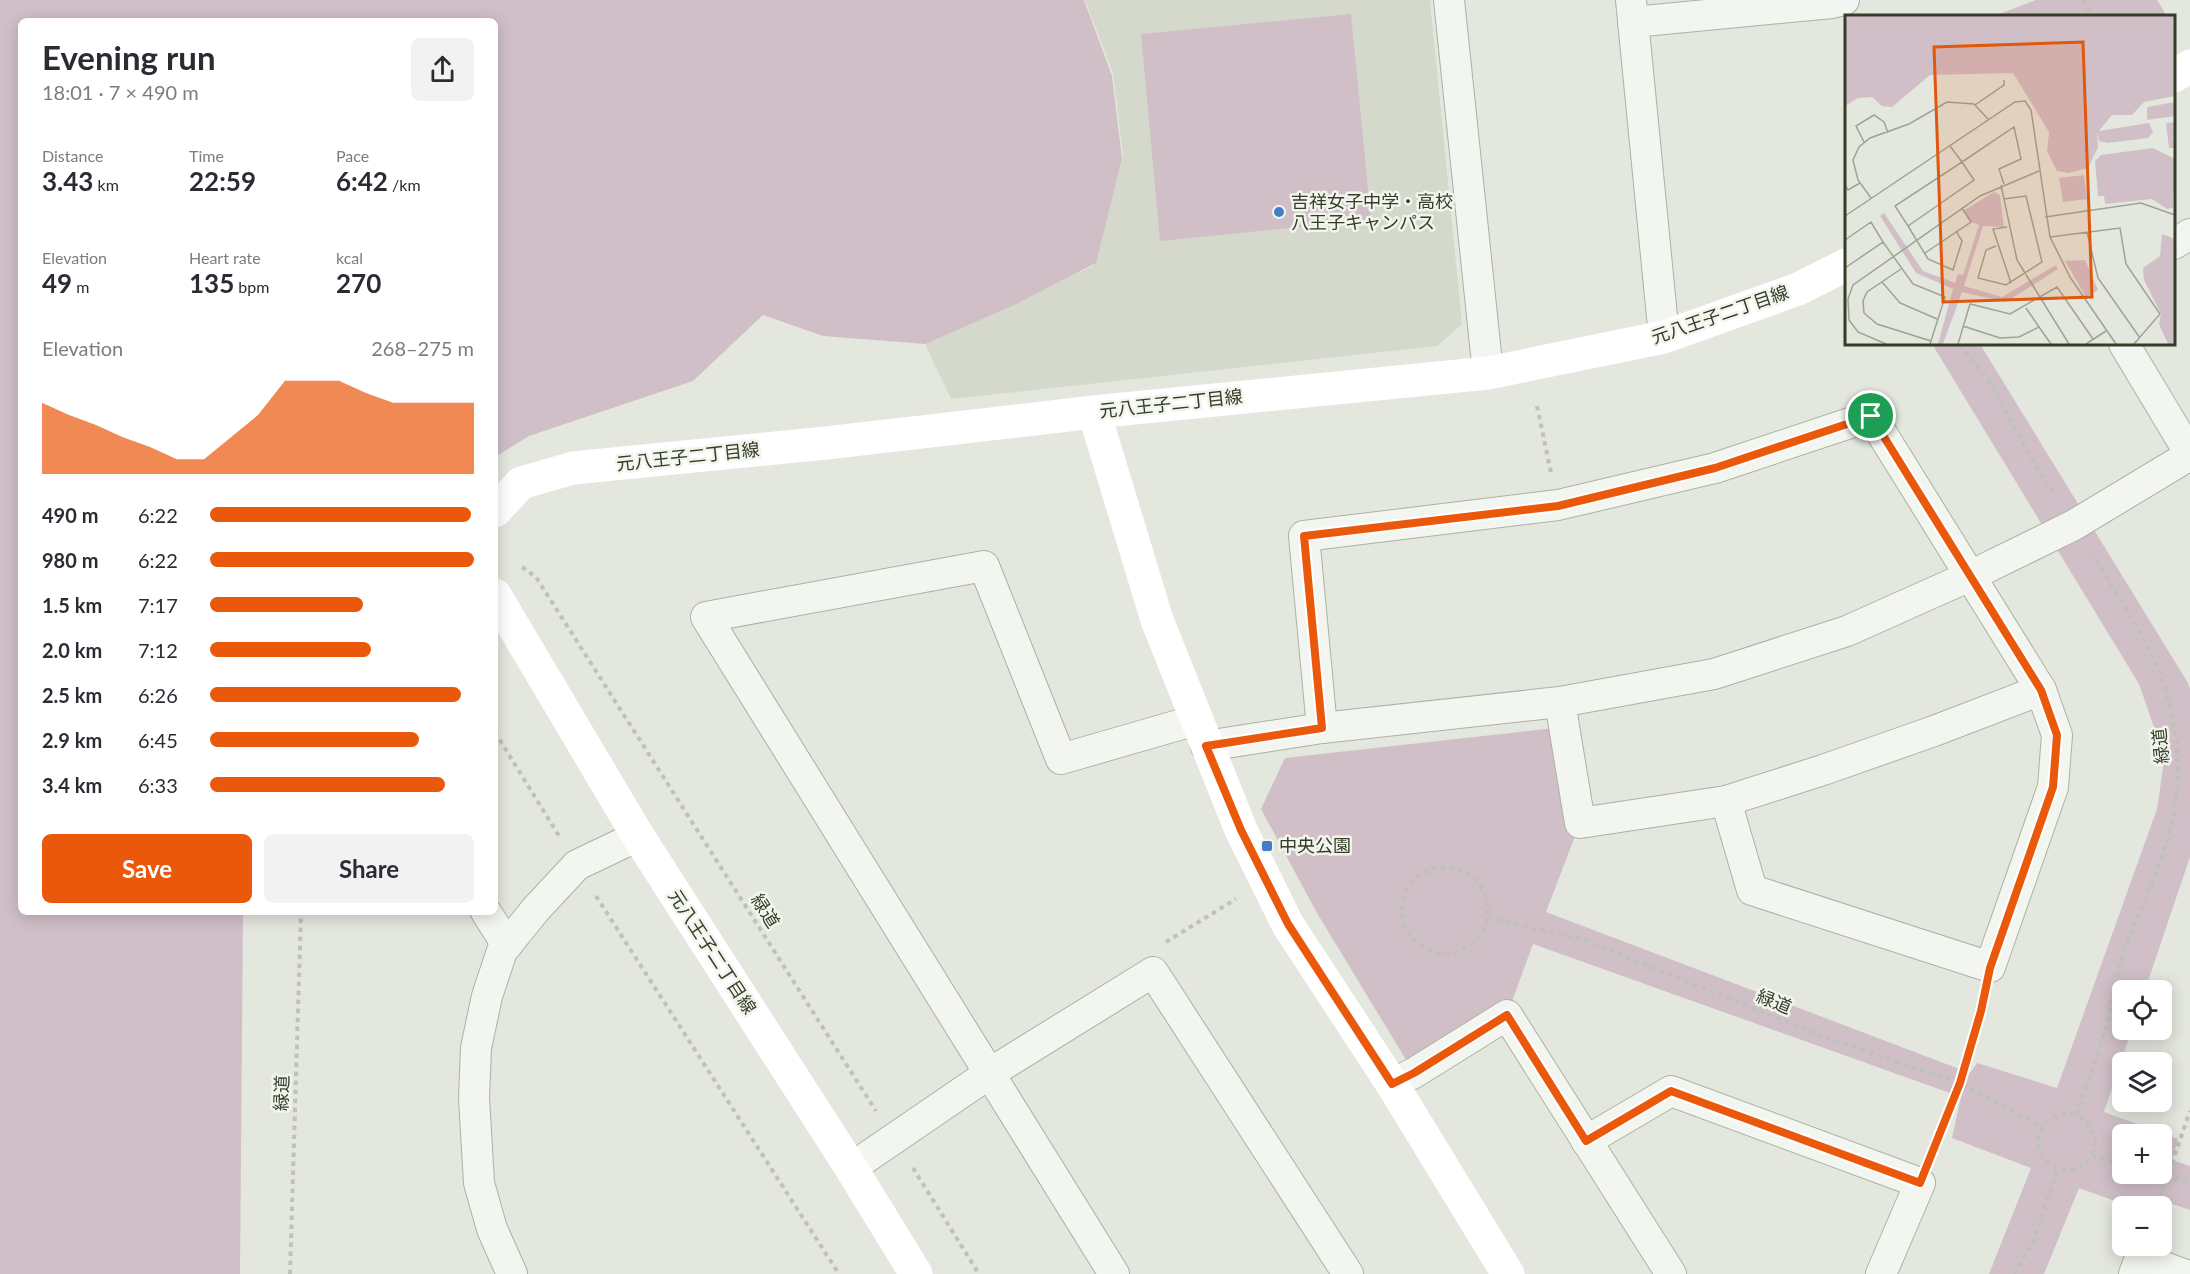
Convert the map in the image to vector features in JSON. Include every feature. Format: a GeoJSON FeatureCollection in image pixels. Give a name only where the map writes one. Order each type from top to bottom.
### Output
{"type":"FeatureCollection","features":[{"type":"Feature","properties":{"kind":"street"},"geometry":{"type":"LineString","coordinates":[[1449,0],[1488,374]]}},
{"type":"Feature","properties":{"kind":"street"},"geometry":{"type":"LineString","coordinates":[[1665,337],[1632,11],[1832,3],[1844,0]]}},
{"type":"Feature","properties":{"kind":"street"},"geometry":{"type":"LineString","coordinates":[[2175,75],[2190,66]]}},
{"type":"Feature","properties":{"kind":"street"},"geometry":{"type":"LineString","coordinates":[[2175,243],[2190,234]]}},
{"type":"Feature","properties":{"kind":"street","name":"元八王子二丁目線"},"geometry":{"type":"LineString","coordinates":[[498,508],[522,483],[573,468],[826,443],[1094,412],[1488,374],[1665,337],[1798,289],[1845,266]]}},
{"type":"Feature","properties":{"kind":"street"},"geometry":{"type":"LineString","coordinates":[[1114,1274],[706,617],[984,566],[1061,759],[1201,733],[1322,728],[1560,702],[1714,674],[1847,631],[1970,576],[2074,525],[2190,455],[2125,345]]}},
{"type":"Feature","properties":{"kind":"street"},"geometry":{"type":"LineString","coordinates":[[1094,412],[1157,620],[1241,830],[1288,924],[1392,1084],[1508,1274]]}},
{"type":"Feature","properties":{"kind":"street"},"geometry":{"type":"LineString","coordinates":[[1322,728],[1304,536],[1558,506],[1715,468],[1871,416],[2041,690],[2057,735],[2053,787],[1990,968],[1752,890],[1726,801]]}},
{"type":"Feature","properties":{"kind":"street","name":"元八王子二丁目線"},"geometry":{"type":"LineString","coordinates":[[498,600],[638,836],[851,1168],[916,1274]]}},
{"type":"Feature","properties":{"kind":"street"},"geometry":{"type":"LineString","coordinates":[[1560,702],[1580,823],[1726,801],[1912,739],[2041,690]]}},
{"type":"Feature","properties":{"kind":"street"},"geometry":{"type":"LineString","coordinates":[[512,1274],[492,1229],[479,1183],[474,1098],[476,1048],[487,996],[502,951],[576,865],[638,836]]}},
{"type":"Feature","properties":{"kind":"street"},"geometry":{"type":"LineString","coordinates":[[488,915],[507,945]]}},
{"type":"Feature","properties":{"kind":"street"},"geometry":{"type":"LineString","coordinates":[[851,1168],[990,1073],[1153,972],[1348,1274]]}},
{"type":"Feature","properties":{"kind":"street"},"geometry":{"type":"LineString","coordinates":[[1392,1084],[1414,1073],[1507,1015],[1671,1274]]}},
{"type":"Feature","properties":{"kind":"street"},"geometry":{"type":"LineString","coordinates":[[1586,1141],[1671,1091],[1920,1183],[1881,1274]]}},
{"type":"Feature","properties":{"kind":"street"},"geometry":{"type":"LineString","coordinates":[[2134,1274],[2140,1258],[2183,1274]]}},
{"type":"Feature","properties":{"kind":"path"},"geometry":{"type":"LineString","coordinates":[[2083,0],[2091,15]]}},
{"type":"Feature","properties":{"kind":"path","name":"緑道"},"geometry":{"type":"LineString","coordinates":[[1961,345],[1989,381],[2031,458],[2147,646],[2171,712],[2177,748],[2178,788],[2170,826],[2159,864],[2124,951],[2103,1038],[2076,1115]]}},
{"type":"Feature","properties":{"kind":"path"},"geometry":{"type":"LineString","coordinates":[[1537,406],[1558,506]]}},
{"type":"Feature","properties":{"kind":"path","name":"緑道"},"geometry":{"type":"LineString","coordinates":[[522,567],[536,577],[979,1274]]}},
{"type":"Feature","properties":{"kind":"path"},"geometry":{"type":"LineString","coordinates":[[498,737],[576,865],[839,1274]]}},
{"type":"Feature","properties":{"kind":"path"},"geometry":{"type":"LineString","coordinates":[[1456,868],[1469,874],[1480,885],[1488,903],[1488,918],[1473,944],[1447,954],[1432,952],[1419,945],[1409,934],[1403,920],[1403,902],[1408,888],[1418,876],[1431,869],[1456,868]]}},
{"type":"Feature","properties":{"kind":"path"},"geometry":{"type":"LineString","coordinates":[[1165,943],[1241,896]]}},
{"type":"Feature","properties":{"kind":"path","name":"緑道"},"geometry":{"type":"LineString","coordinates":[[290,1274],[301,915]]}},
{"type":"Feature","properties":{"kind":"path","name":"緑道"},"geometry":{"type":"LineString","coordinates":[[1488,918],[1584,940],[1827,1038],[1960,1083],[2043,1127]]}},
{"type":"Feature","properties":{"kind":"path"},"geometry":{"type":"LineString","coordinates":[[1920,1183],[1960,1083],[1981,1011],[1990,968]]}},
{"type":"Feature","properties":{"kind":"path"},"geometry":{"type":"LineString","coordinates":[[2172,1162],[2190,1111]]}},
{"type":"Feature","properties":{"kind":"path"},"geometry":{"type":"LineString","coordinates":[[2068,1113],[2085,1120],[2091,1128],[2095,1146],[2092,1156],[2077,1169],[2058,1169],[2049,1164],[2042,1157],[2039,1147],[2039,1137],[2043,1127],[2058,1115],[2068,1113]]}},
{"type":"Feature","properties":{"kind":"path"},"geometry":{"type":"LineString","coordinates":[[2092,1156],[2112,1161]]}},
{"type":"Feature","properties":{"kind":"path"},"geometry":{"type":"LineString","coordinates":[[2014,1274],[2032,1244],[2058,1169]]}},
{"type":"Feature","properties":{"kind":"path"},"geometry":{"type":"LineString","coordinates":[[2172,1178],[2190,1183]]}},
{"type":"Feature","properties":{"kind":"shaded area"},"geometry":{"type":"Polygon","coordinates":[[[0,0],[1084,0],[1112,76],[1122,159],[1096,263],[1012,306],[925,344],[823,336],[763,315],[693,381],[529,436],[498,455],[498,18],[18,18],[18,915],[243,915],[240,1274],[0,1274],[0,0]]]}},
{"type":"Feature","properties":{"kind":"shaded area","name":"吉祥女子中学・高校 八王子キャンパス"},"geometry":{"type":"Polygon","coordinates":[[[1085,0],[1430,0],[1462,324],[1437,346],[951,399],[925,344],[1093,266],[1123,157],[1113,73],[1085,0]]]}},
{"type":"Feature","properties":{"kind":"shaded area"},"geometry":{"type":"Polygon","coordinates":[[[2036,0],[2157,0],[2166,15],[1997,15],[2036,0]]]}},
{"type":"Feature","properties":{"kind":"shaded area"},"geometry":{"type":"Polygon","coordinates":[[[1351,14],[1371,220],[1160,241],[1141,34],[1351,14]]]}},
{"type":"Feature","properties":{"kind":"shaded area"},"geometry":{"type":"Polygon","coordinates":[[[1933,345],[1981,345],[2190,689],[2190,857],[2148,980],[2112,980],[2112,1040],[2128,1040],[2124,1052],[2112,1052],[2112,1088],[2104,1112],[2137,1124],[2112,1124],[2112,1184],[2172,1184],[2172,1160],[2190,1166],[2190,1210],[2172,1204],[2172,1196],[2112,1196],[2112,1200],[2079,1188],[2044,1274],[1989,1274],[2031,1168],[1952,1138],[1961,1097],[1533,944],[1507,1015],[1414,1073],[1317,913],[1261,809],[1285,758],[1564,727],[1580,823],[1546,912],[1970,1073],[1977,1063],[2057,1088],[2157,809],[2163,768],[2155,730],[2139,684],[1933,345]]]}},
{"type":"Feature","properties":{"kind":"shaded area"},"geometry":{"type":"Polygon","coordinates":[[[2172,1137],[2178,1139],[2172,1160],[2172,1137]]]}},
{"type":"Feature","properties":{"kind":"place","name":"吉祥女子中学・高校 八王子キャンパス"},"geometry":{"type":"Point","coordinates":[1279,212]}},
{"type":"Feature","properties":{"kind":"place","name":"中央公園"},"geometry":{"type":"Point","coordinates":[1267,846]}},
{"type":"Feature","properties":{"kind":"route"},"geometry":{"type":"LineString","coordinates":[[1871,416],[2041,690],[2057,735],[2053,787],[1990,968],[1981,1011],[1960,1083],[1920,1183],[1671,1091],[1586,1141],[1507,1015],[1414,1073],[1392,1084],[1288,924],[1241,830],[1206,746],[1322,728],[1304,536],[1558,506],[1715,468],[1871,416]]}}]}
